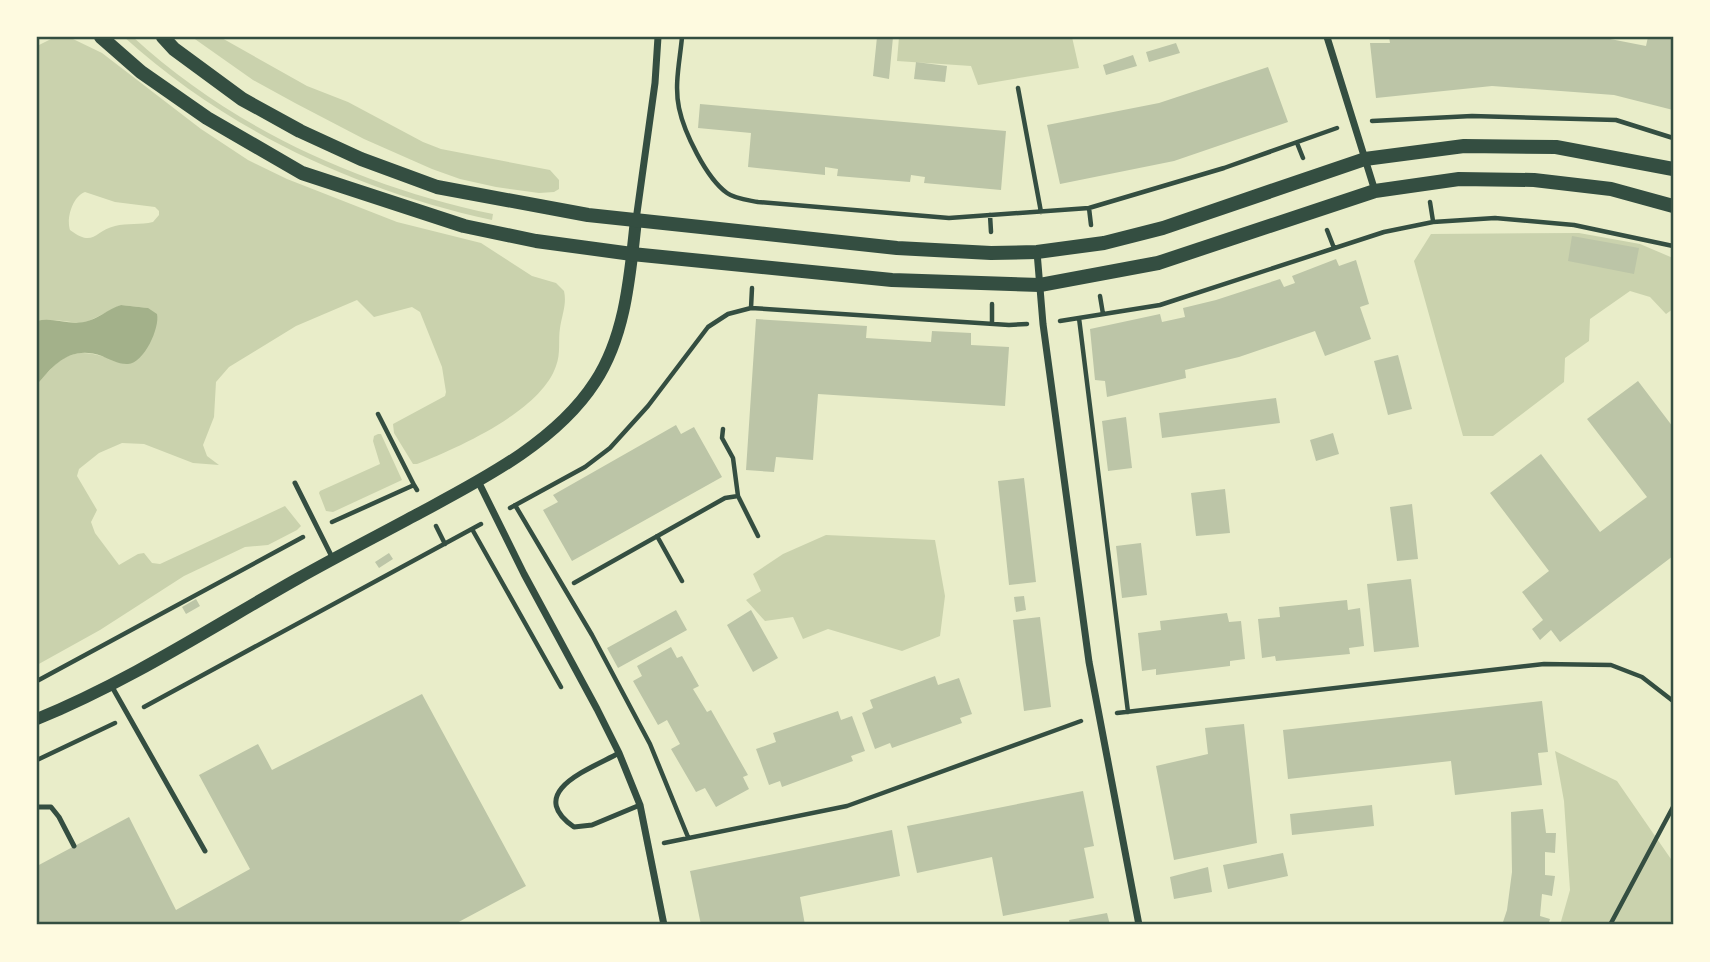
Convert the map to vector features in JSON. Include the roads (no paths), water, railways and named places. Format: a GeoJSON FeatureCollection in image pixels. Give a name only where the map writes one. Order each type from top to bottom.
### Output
{"type":"FeatureCollection","features":[{"type":"Feature","properties":{"kind":"main road"},"geometry":{"type":"LineString","coordinates":[[101,37],[141,72],[207,118],[302,173],[464,226],[536,241],[632,254],[892,280],[1040,285],[1158,263],[1375,191],[1459,179],[1534,180],[1611,189],[1673,205]]}},
{"type":"Feature","properties":{"kind":"main road"},"geometry":{"type":"LineString","coordinates":[[163,37],[173,48],[242,99],[300,131],[361,159],[437,187],[588,215],[897,248],[991,253],[1037,252],[1104,243],[1163,228],[1365,159],[1464,146],[1556,147],[1673,169]]}},
{"type":"Feature","properties":{"kind":"street"},"geometry":{"type":"LineString","coordinates":[[37,719],[111,685],[333,559],[478,481],[546,436],[573,411],[596,381],[612,348],[624,310],[658,37]]}},
{"type":"Feature","properties":{"kind":"street"},"geometry":{"type":"LineString","coordinates":[[1327,37],[1375,191]]}},
{"type":"Feature","properties":{"kind":"street"},"geometry":{"type":"LineString","coordinates":[[1037,252],[1043,324],[1089,662],[1139,925]]}},
{"type":"Feature","properties":{"kind":"street"},"geometry":{"type":"LineString","coordinates":[[478,481],[619,753],[640,805],[664,925]]}},
{"type":"Feature","properties":{"kind":"lane"},"geometry":{"type":"LineString","coordinates":[[295,483],[333,559]]}},
{"type":"Feature","properties":{"kind":"lane"},"geometry":{"type":"LineString","coordinates":[[111,685],[205,851]]}},
{"type":"Feature","properties":{"kind":"lane"},"geometry":{"type":"LineString","coordinates":[[619,753],[565,783],[557,792],[556,806],[562,818],[574,827],[592,825],[640,805]]}},
{"type":"Feature","properties":{"kind":"lane"},"geometry":{"type":"LineString","coordinates":[[37,807],[51,807],[74,846]]}}]}
